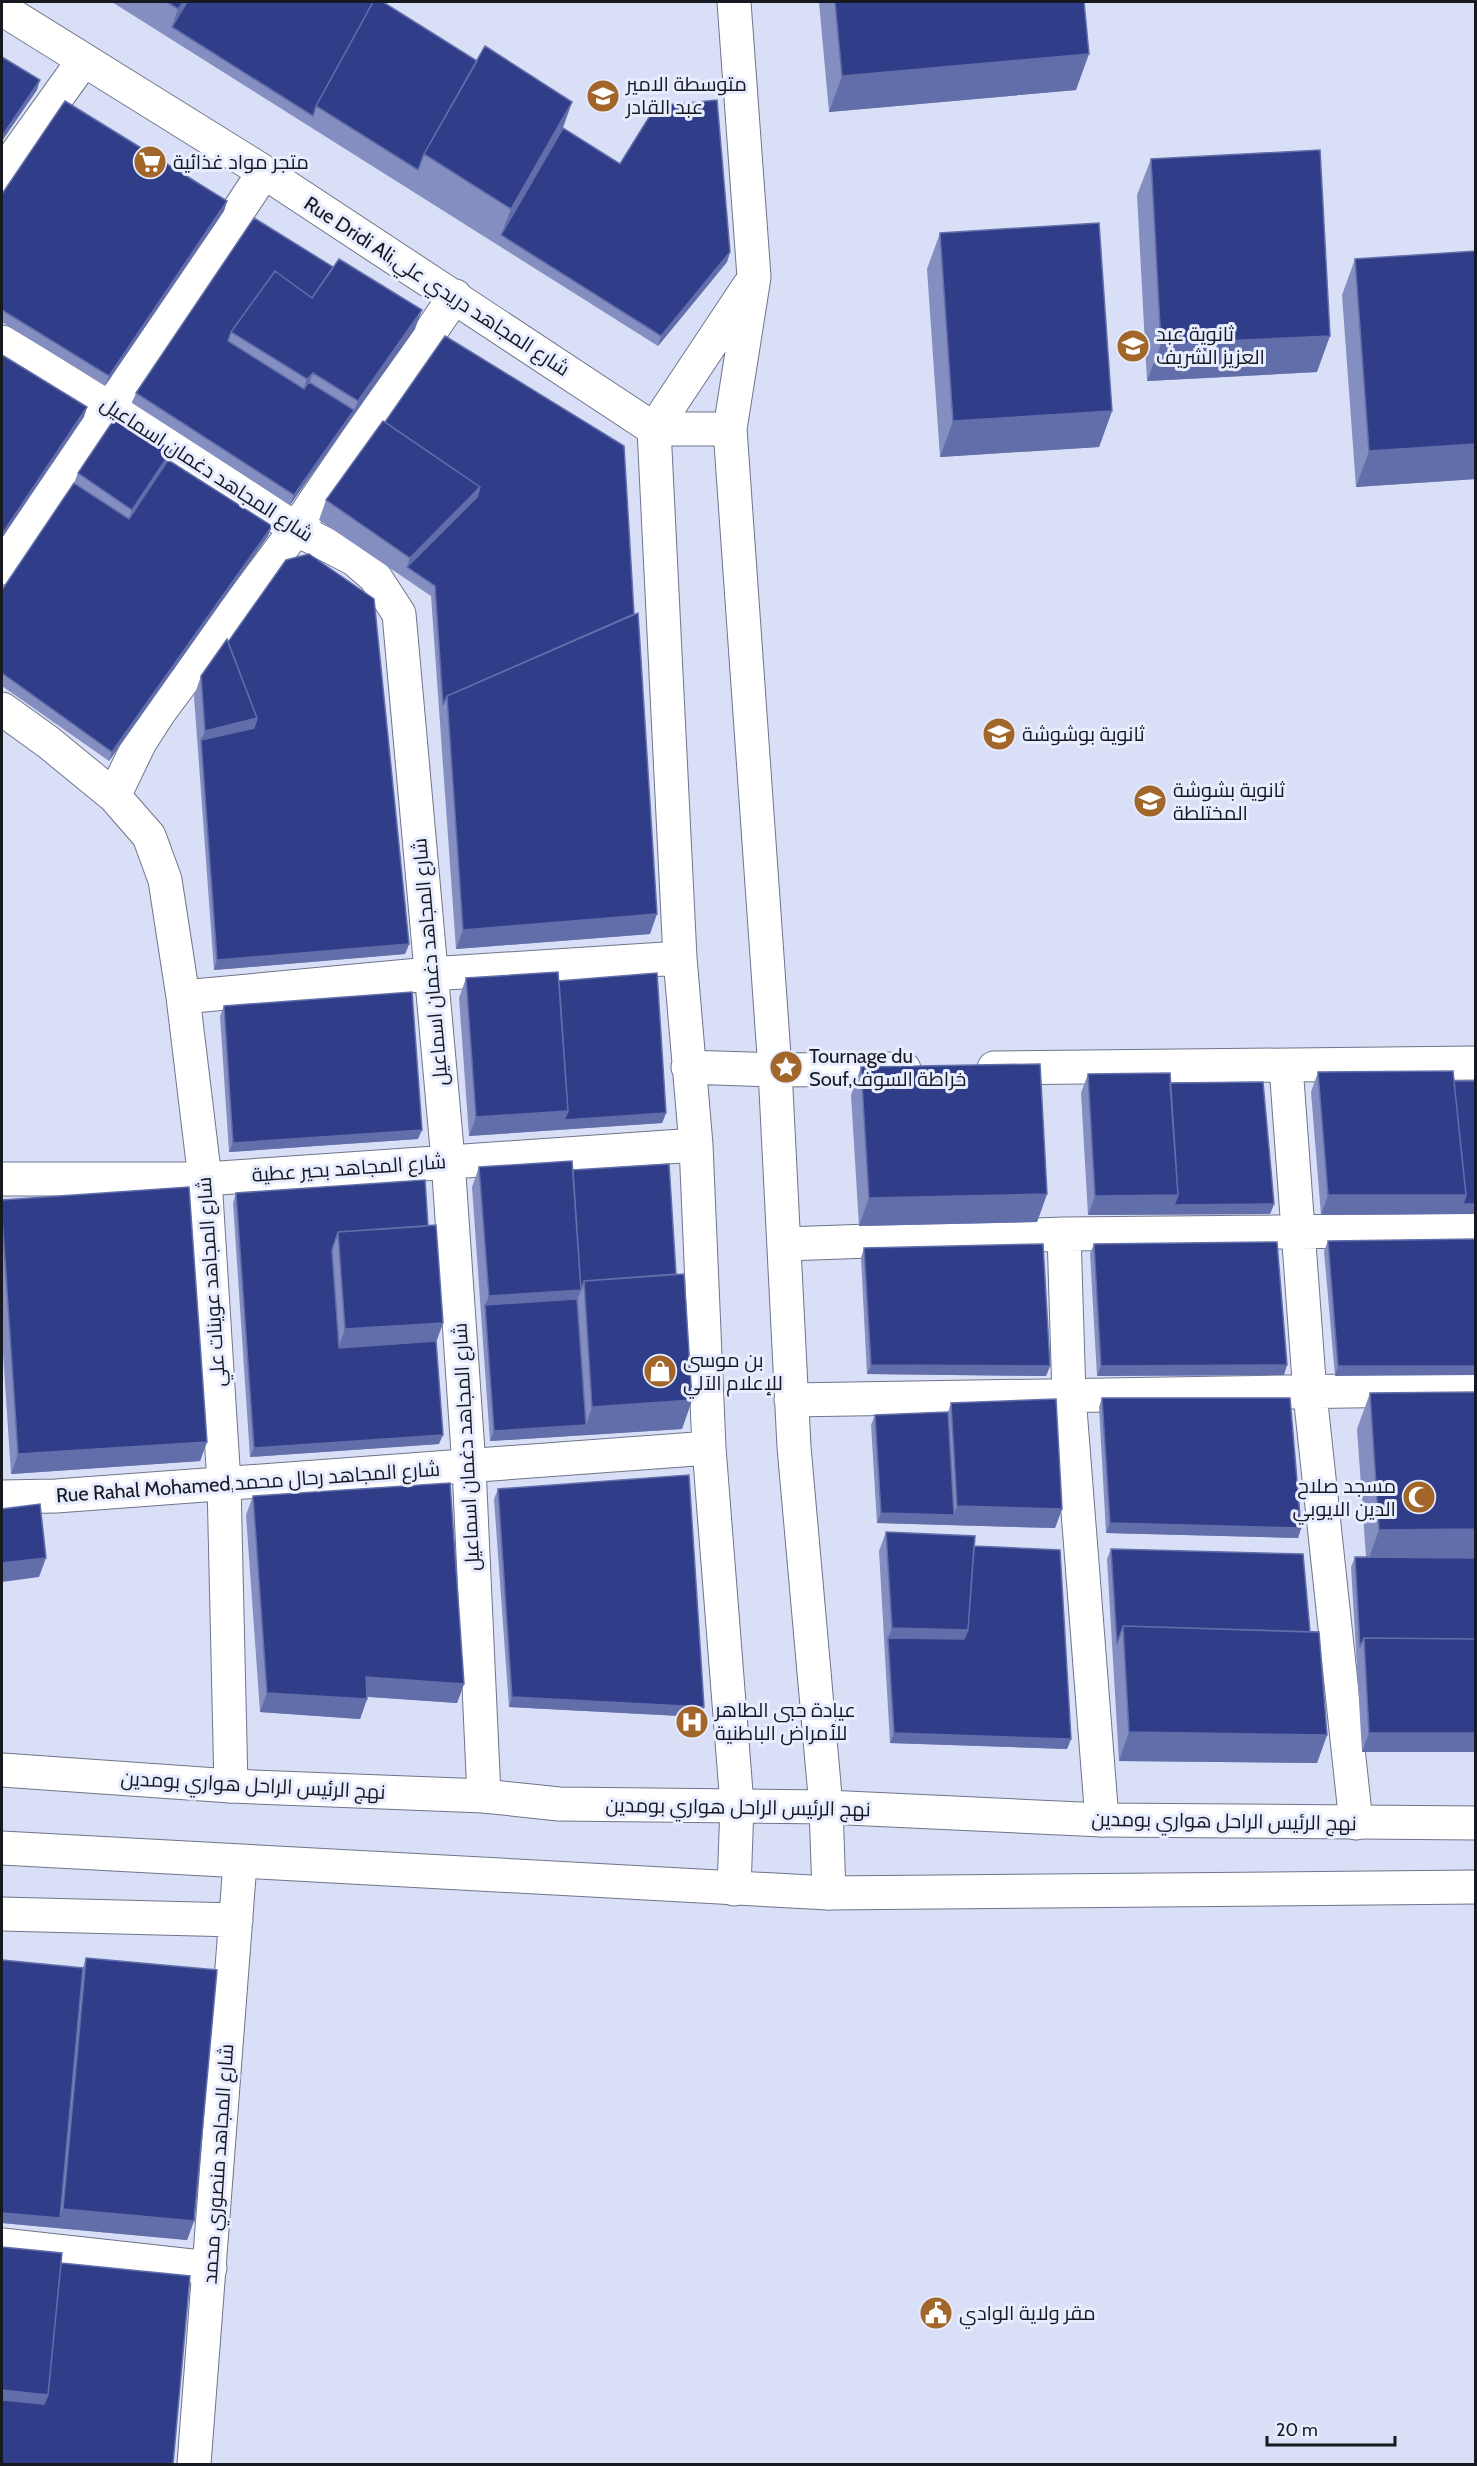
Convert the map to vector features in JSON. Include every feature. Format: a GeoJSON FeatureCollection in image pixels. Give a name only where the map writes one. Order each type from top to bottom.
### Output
{"type":"FeatureCollection","features":[{"type":"Feature","properties":{"kind":"street"},"geometry":{"type":"LineString","coordinates":[[734,2],[754,277],[730,429],[776,1071],[791,1400],[826,1807],[829,1893]]}},
{"type":"Feature","properties":{"kind":"street","name":"Rue Dridi Ali,شارع المجاهد دريدي علي"},"geometry":{"type":"LineString","coordinates":[[2,9],[264,172],[654,429]]}},
{"type":"Feature","properties":{"kind":"street"},"geometry":{"type":"LineString","coordinates":[[2,174],[83,61]]}},
{"type":"Feature","properties":{"kind":"street"},"geometry":{"type":"LineString","coordinates":[[2,568],[264,172]]}},
{"type":"Feature","properties":{"kind":"street"},"geometry":{"type":"LineString","coordinates":[[734,1889],[737,1805],[709,1449],[696,1145],[680,958],[654,429],[754,277]]}},
{"type":"Feature","properties":{"kind":"street"},"geometry":{"type":"LineString","coordinates":[[114,796],[140,742],[160,711],[296,529],[455,296]]}},
{"type":"Feature","properties":{"kind":"street","name":"شارع المجاهد دغمان اسماعيل"},"geometry":{"type":"LineString","coordinates":[[2,342],[110,406],[296,529],[366,567],[399,614],[448,1160],[469,1467],[483,1796]]}},
{"type":"Feature","properties":{"kind":"street"},"geometry":{"type":"LineString","coordinates":[[654,429],[730,429]]}},
{"type":"Feature","properties":{"kind":"street","name":"شارع المجاهد عوينات علي"},"geometry":{"type":"LineString","coordinates":[[2,709],[48,742],[114,796],[148,836],[165,880],[183,997],[205,1179],[224,1483],[231,1786]]}},
{"type":"Feature","properties":{"kind":"street"},"geometry":{"type":"LineString","coordinates":[[183,997],[430,974],[680,958]]}},
{"type":"Feature","properties":{"kind":"street"},"geometry":{"type":"LineString","coordinates":[[688,1067],[776,1071],[1476,1063]]}},
{"type":"Feature","properties":{"kind":"street"},"geometry":{"type":"LineString","coordinates":[[1286,1066],[1310,1394],[1356,1822]]}},
{"type":"Feature","properties":{"kind":"street","name":"شارع المجاهد بحير عطية"},"geometry":{"type":"LineString","coordinates":[[2,1179],[205,1179],[448,1160],[696,1145]]}},
{"type":"Feature","properties":{"kind":"street"},"geometry":{"type":"LineString","coordinates":[[785,1244],[1064,1234],[1476,1230]]}},
{"type":"Feature","properties":{"kind":"street"},"geometry":{"type":"LineString","coordinates":[[1064,1234],[1069,1396],[1102,1820]]}},
{"type":"Feature","properties":{"kind":"street"},"geometry":{"type":"LineString","coordinates":[[791,1400],[1310,1394],[1476,1389]]}},
{"type":"Feature","properties":{"kind":"street","name":"Rue Rahal Mohamed,شارع المجاهد رحال محمد"},"geometry":{"type":"LineString","coordinates":[[2,1497],[57,1496],[709,1449]]}},
{"type":"Feature","properties":{"kind":"street","name":"نهج الرئيس الراحل هواري بومدين"},"geometry":{"type":"LineString","coordinates":[[2,1770],[231,1786],[483,1796],[559,1804],[826,1807],[1102,1820],[1476,1823]]}},
{"type":"Feature","properties":{"kind":"street"},"geometry":{"type":"LineString","coordinates":[[2,1848],[240,1863],[829,1893],[1476,1887]]}},
{"type":"Feature","properties":{"kind":"street","name":"شارع المجاهد منصوري محمد"},"geometry":{"type":"LineString","coordinates":[[194,2464],[240,1863]]}},
{"type":"Feature","properties":{"kind":"street"},"geometry":{"type":"LineString","coordinates":[[2,1914],[236,1920]]}},
{"type":"Feature","properties":{"kind":"street"},"geometry":{"type":"LineString","coordinates":[[2,2246],[210,2268]]}},
{"type":"Feature","properties":{"kind":"building"},"geometry":{"type":"Polygon","coordinates":[[[167,2],[183,2],[178,9],[167,2]]]}},
{"type":"Feature","properties":{"kind":"building"},"geometry":{"type":"Polygon","coordinates":[[[187,2],[373,2],[316,106],[313,116],[172,27],[187,2]]]}},
{"type":"Feature","properties":{"kind":"building"},"geometry":{"type":"Polygon","coordinates":[[[373,2],[383,2],[477,61],[424,154],[418,170],[316,106],[373,2]]]}},
{"type":"Feature","properties":{"kind":"building"},"geometry":{"type":"Polygon","coordinates":[[[835,2],[1084,2],[1089,54],[842,76],[835,2]]]}},
{"type":"Feature","properties":{"kind":"building"},"geometry":{"type":"Polygon","coordinates":[[[485,46],[572,102],[511,209],[424,154],[485,46]]]}},
{"type":"Feature","properties":{"kind":"building"},"geometry":{"type":"Polygon","coordinates":[[[2,57],[40,80],[2,136],[2,57]]]}},
{"type":"Feature","properties":{"kind":"building"},"geometry":{"type":"Polygon","coordinates":[[[717,100],[730,252],[661,336],[501,235],[563,128],[620,164],[656,106],[717,100]]]}},
{"type":"Feature","properties":{"kind":"building"},"geometry":{"type":"Polygon","coordinates":[[[65,101],[227,201],[109,376],[2,310],[2,194],[65,101]]]}},
{"type":"Feature","properties":{"kind":"building"},"geometry":{"type":"Polygon","coordinates":[[[1320,150],[1330,336],[1161,344],[1151,159],[1320,150]]]}},
{"type":"Feature","properties":{"kind":"building"},"geometry":{"type":"Polygon","coordinates":[[[254,218],[333,267],[312,298],[275,271],[231,332],[228,341],[304,389],[309,382],[354,410],[294,495],[136,393],[254,218]]]}},
{"type":"Feature","properties":{"kind":"building"},"geometry":{"type":"Polygon","coordinates":[[[1099,223],[1112,411],[953,421],[940,233],[1099,223]]]}},
{"type":"Feature","properties":{"kind":"building"},"geometry":{"type":"Polygon","coordinates":[[[1476,251],[1476,444],[1369,451],[1355,259],[1476,251]]]}},
{"type":"Feature","properties":{"kind":"building"},"geometry":{"type":"Polygon","coordinates":[[[339,259],[422,310],[358,401],[313,373],[307,379],[231,332],[275,271],[312,298],[339,259]]]}},
{"type":"Feature","properties":{"kind":"building"},"geometry":{"type":"Polygon","coordinates":[[[445,336],[624,446],[634,614],[447,696],[443,705],[435,586],[407,567],[477,497],[480,487],[385,422],[445,336]]]}},
{"type":"Feature","properties":{"kind":"building"},"geometry":{"type":"Polygon","coordinates":[[[2,355],[87,407],[2,534],[2,355]]]}},
{"type":"Feature","properties":{"kind":"building"},"geometry":{"type":"Polygon","coordinates":[[[117,415],[172,450],[132,510],[78,473],[117,415]]]}},
{"type":"Feature","properties":{"kind":"building"},"geometry":{"type":"Polygon","coordinates":[[[383,421],[480,487],[410,558],[326,500],[383,421]]]}},
{"type":"Feature","properties":{"kind":"building"},"geometry":{"type":"Polygon","coordinates":[[[168,460],[272,526],[112,752],[2,673],[2,590],[74,483],[129,519],[168,460]]]}},
{"type":"Feature","properties":{"kind":"building"},"geometry":{"type":"Polygon","coordinates":[[[309,554],[374,599],[409,944],[217,960],[201,740],[254,728],[257,718],[228,642],[286,560],[309,554]]]}},
{"type":"Feature","properties":{"kind":"building"},"geometry":{"type":"Polygon","coordinates":[[[638,613],[657,914],[463,930],[447,696],[638,613]]]}},
{"type":"Feature","properties":{"kind":"building"},"geometry":{"type":"Polygon","coordinates":[[[227,639],[257,718],[205,731],[201,676],[227,639]]]}},
{"type":"Feature","properties":{"kind":"building"},"geometry":{"type":"Polygon","coordinates":[[[558,972],[568,1111],[476,1117],[466,978],[558,972]]]}},
{"type":"Feature","properties":{"kind":"building"},"geometry":{"type":"Polygon","coordinates":[[[657,973],[666,1113],[564,1120],[568,1111],[559,981],[657,973]]]}},
{"type":"Feature","properties":{"kind":"building"},"geometry":{"type":"Polygon","coordinates":[[[412,992],[422,1130],[233,1143],[224,1006],[412,992]]]}},
{"type":"Feature","properties":{"kind":"building"},"geometry":{"type":"Polygon","coordinates":[[[1040,1064],[1047,1194],[869,1198],[861,1067],[1040,1064]]]}},
{"type":"Feature","properties":{"kind":"building"},"geometry":{"type":"Polygon","coordinates":[[[1453,1071],[1466,1195],[1328,1195],[1318,1072],[1453,1071]]]}},
{"type":"Feature","properties":{"kind":"building"},"geometry":{"type":"Polygon","coordinates":[[[1170,1073],[1178,1195],[1095,1196],[1088,1074],[1170,1073]]]}},
{"type":"Feature","properties":{"kind":"building"},"geometry":{"type":"Polygon","coordinates":[[[1454,1081],[1476,1081],[1476,1204],[1463,1204],[1466,1195],[1454,1081]]]}},
{"type":"Feature","properties":{"kind":"building"},"geometry":{"type":"Polygon","coordinates":[[[1263,1082],[1274,1204],[1174,1205],[1178,1195],[1170,1083],[1263,1082]]]}},
{"type":"Feature","properties":{"kind":"building"},"geometry":{"type":"Polygon","coordinates":[[[572,1161],[581,1290],[489,1296],[479,1167],[572,1161]]]}},
{"type":"Feature","properties":{"kind":"building"},"geometry":{"type":"Polygon","coordinates":[[[669,1164],[676,1274],[584,1281],[581,1290],[573,1170],[669,1164]]]}},
{"type":"Feature","properties":{"kind":"building"},"geometry":{"type":"Polygon","coordinates":[[[425,1180],[428,1226],[338,1232],[332,1250],[339,1348],[436,1341],[443,1435],[254,1448],[236,1193],[425,1180]]]}},
{"type":"Feature","properties":{"kind":"building"},"geometry":{"type":"Polygon","coordinates":[[[189,1187],[207,1442],[18,1454],[2,1200],[189,1187]]]}},
{"type":"Feature","properties":{"kind":"building"},"geometry":{"type":"Polygon","coordinates":[[[436,1225],[443,1323],[345,1329],[338,1232],[436,1225]]]}},
{"type":"Feature","properties":{"kind":"building"},"geometry":{"type":"Polygon","coordinates":[[[1476,1239],[1476,1366],[1338,1366],[1328,1241],[1476,1239]]]}},
{"type":"Feature","properties":{"kind":"building"},"geometry":{"type":"Polygon","coordinates":[[[1277,1242],[1287,1365],[1101,1366],[1094,1244],[1277,1242]]]}},
{"type":"Feature","properties":{"kind":"building"},"geometry":{"type":"Polygon","coordinates":[[[1043,1244],[1050,1366],[871,1365],[864,1248],[1043,1244]]]}},
{"type":"Feature","properties":{"kind":"building"},"geometry":{"type":"Polygon","coordinates":[[[684,1274],[692,1400],[592,1407],[584,1281],[684,1274]]]}},
{"type":"Feature","properties":{"kind":"building"},"geometry":{"type":"Polygon","coordinates":[[[577,1299],[586,1425],[494,1431],[485,1305],[577,1299]]]}},
{"type":"Feature","properties":{"kind":"building","name":"مسجد صلاح الدين الايوبي"},"geometry":{"type":"Polygon","coordinates":[[[1476,1392],[1476,1529],[1379,1530],[1370,1393],[1476,1392]]]}},
{"type":"Feature","properties":{"kind":"building"},"geometry":{"type":"Polygon","coordinates":[[[1102,1398],[1290,1398],[1301,1528],[1110,1523],[1102,1398]]]}},
{"type":"Feature","properties":{"kind":"building"},"geometry":{"type":"Polygon","coordinates":[[[1056,1399],[1062,1509],[957,1506],[951,1403],[1056,1399]]]}},
{"type":"Feature","properties":{"kind":"building"},"geometry":{"type":"Polygon","coordinates":[[[948,1412],[954,1515],[881,1513],[875,1415],[948,1412]]]}},
{"type":"Feature","properties":{"kind":"building"},"geometry":{"type":"Polygon","coordinates":[[[689,1475],[704,1707],[512,1697],[498,1489],[689,1475]]]}},
{"type":"Feature","properties":{"kind":"building"},"geometry":{"type":"Polygon","coordinates":[[[450,1483],[464,1684],[366,1677],[367,1699],[267,1693],[253,1496],[450,1483]]]}},
{"type":"Feature","properties":{"kind":"building"},"geometry":{"type":"Polygon","coordinates":[[[40,1504],[46,1558],[2,1563],[2,1509],[40,1504]]]}},
{"type":"Feature","properties":{"kind":"building"},"geometry":{"type":"Polygon","coordinates":[[[886,1532],[975,1536],[968,1630],[892,1628],[886,1532]]]}},
{"type":"Feature","properties":{"kind":"building"},"geometry":{"type":"Polygon","coordinates":[[[974,1546],[1060,1550],[1071,1739],[894,1733],[888,1638],[964,1639],[968,1630],[974,1546]]]}},
{"type":"Feature","properties":{"kind":"building"},"geometry":{"type":"Polygon","coordinates":[[[1111,1549],[1303,1554],[1310,1632],[1123,1626],[1117,1644],[1111,1549]]]}},
{"type":"Feature","properties":{"kind":"building"},"geometry":{"type":"Polygon","coordinates":[[[1355,1557],[1476,1558],[1476,1639],[1364,1638],[1360,1647],[1355,1557]]]}},
{"type":"Feature","properties":{"kind":"building"},"geometry":{"type":"Polygon","coordinates":[[[1123,1626],[1319,1632],[1327,1735],[1129,1732],[1123,1626]]]}},
{"type":"Feature","properties":{"kind":"building"},"geometry":{"type":"Polygon","coordinates":[[[1364,1638],[1476,1639],[1476,1733],[1369,1733],[1364,1638]]]}},
{"type":"Feature","properties":{"kind":"building"},"geometry":{"type":"Polygon","coordinates":[[[86,1958],[217,1970],[194,2221],[63,2209],[86,1958]]]}},
{"type":"Feature","properties":{"kind":"building"},"geometry":{"type":"Polygon","coordinates":[[[2,1960],[83,1968],[60,2218],[2,2213],[2,1960]]]}},
{"type":"Feature","properties":{"kind":"building"},"geometry":{"type":"Polygon","coordinates":[[[2,2247],[62,2253],[48,2395],[2,2390],[2,2247]]]}},
{"type":"Feature","properties":{"kind":"building"},"geometry":{"type":"Polygon","coordinates":[[[61,2263],[190,2276],[173,2464],[2,2464],[2,2400],[44,2404],[48,2395],[61,2263]]]}},
{"type":"Feature","properties":{"kind":"place","name":"متوسطة الامير عبد القادر"},"geometry":{"type":"Point","coordinates":[603,96]}},
{"type":"Feature","properties":{"kind":"place","name":"متجر مواد غذائية"},"geometry":{"type":"Point","coordinates":[150,162]}},
{"type":"Feature","properties":{"kind":"place","name":"ثانوية عبد العزيز الشريف"},"geometry":{"type":"Point","coordinates":[1133,346]}},
{"type":"Feature","properties":{"kind":"place","name":"ثانوية بوشوشة"},"geometry":{"type":"Point","coordinates":[999,734]}},
{"type":"Feature","properties":{"kind":"place","name":"ثانوية بشوشة المختلطة"},"geometry":{"type":"Point","coordinates":[1150,801]}},
{"type":"Feature","properties":{"kind":"place","name":"Tournage du Souf,خراطة السوف"},"geometry":{"type":"Point","coordinates":[786,1067]}},
{"type":"Feature","properties":{"kind":"place","name":"بن موسى للإعلام الآلي"},"geometry":{"type":"Point","coordinates":[660,1371]}},
{"type":"Feature","properties":{"kind":"place","name":"مسجد صلاح الدين الايوبي"},"geometry":{"type":"Point","coordinates":[1419,1497]}},
{"type":"Feature","properties":{"kind":"place","name":"عيادة حبى الطاهر للأمراض الباطنية"},"geometry":{"type":"Point","coordinates":[692,1722]}},
{"type":"Feature","properties":{"kind":"place","name":"مقر ولاية الوادي"},"geometry":{"type":"Point","coordinates":[936,2313]}}]}
